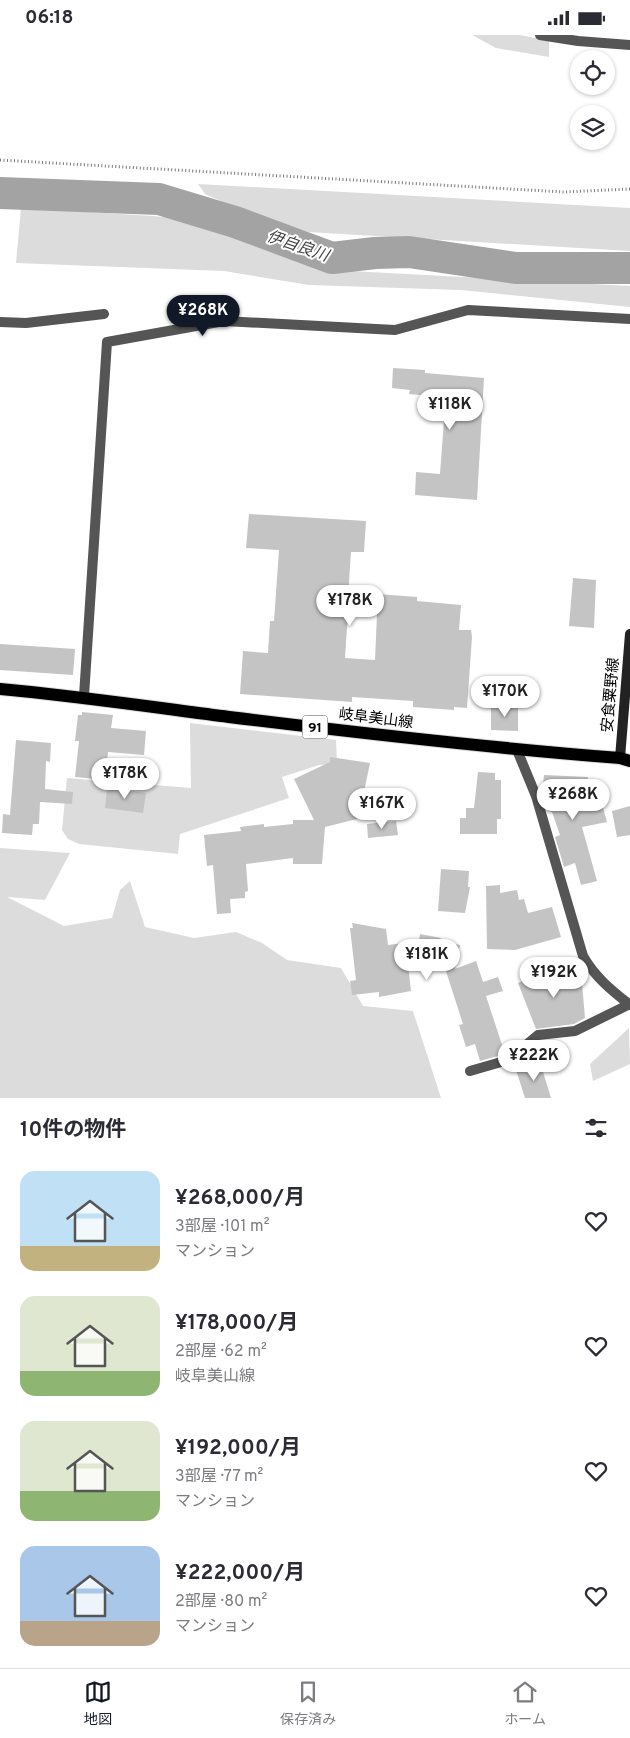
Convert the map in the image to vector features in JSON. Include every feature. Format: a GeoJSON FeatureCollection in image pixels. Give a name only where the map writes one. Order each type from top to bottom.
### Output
{"type":"FeatureCollection","features":[{"type":"Feature","properties":{"kind":"main road","name":"安食粟野線"},"geometry":{"type":"LineString","coordinates":[[625,760],[630,633]]}},
{"type":"Feature","properties":{"kind":"main road","name":"岐阜美山線"},"geometry":{"type":"LineString","coordinates":[[0,689],[84,696],[227,717],[517,750],[625,760]]}},
{"type":"Feature","properties":{"kind":"street"},"geometry":{"type":"LineString","coordinates":[[540,35],[578,41],[630,45]]}},
{"type":"Feature","properties":{"kind":"street"},"geometry":{"type":"LineString","coordinates":[[84,696],[107,342],[224,321],[395,330],[468,310],[630,319]]}},
{"type":"Feature","properties":{"kind":"street"},"geometry":{"type":"LineString","coordinates":[[0,322],[26,323],[104,314]]}},
{"type":"Feature","properties":{"kind":"street"},"geometry":{"type":"LineString","coordinates":[[517,750],[536,796],[583,955],[593,973],[616,996],[630,1004]]}},
{"type":"Feature","properties":{"kind":"street"},"geometry":{"type":"LineString","coordinates":[[470,1071],[508,1060],[538,1035],[575,1031],[630,1004]]}},
{"type":"Feature","properties":{"kind":"path"},"geometry":{"type":"LineString","coordinates":[[0,161],[564,192],[630,189]]}},
{"type":"Feature","properties":{"kind":"shaded area"},"geometry":{"type":"Polygon","coordinates":[[[472,35],[520,35],[549,41],[549,57],[496,48],[472,35]]]}},
{"type":"Feature","properties":{"kind":"shaded area"},"geometry":{"type":"Polygon","coordinates":[[[198,184],[630,208],[630,251],[308,232],[223,202],[205,194],[198,184]]]}},
{"type":"Feature","properties":{"kind":"shaded area"},"geometry":{"type":"Polygon","coordinates":[[[21,208],[153,216],[223,223],[267,244],[297,262],[350,271],[630,286],[630,307],[461,290],[309,285],[224,271],[16,263],[21,208]]]}},
{"type":"Feature","properties":{"kind":"shaded area"},"geometry":{"type":"Polygon","coordinates":[[[190,723],[336,740],[337,764],[319,765],[282,777],[289,798],[180,834],[178,854],[79,844],[68,839],[62,830],[67,778],[191,788],[190,723]]]}},
{"type":"Feature","properties":{"kind":"shaded area"},"geometry":{"type":"Polygon","coordinates":[[[0,848],[70,853],[45,900],[7,897],[64,926],[112,918],[120,890],[130,881],[145,927],[194,938],[236,932],[262,943],[287,960],[341,968],[363,1006],[413,1011],[441,1098],[0,1098],[0,848]]]}},
{"type":"Feature","properties":{"kind":"shaded area"},"geometry":{"type":"Polygon","coordinates":[[[629,1028],[630,1064],[593,1081],[590,1064],[629,1028]]]}},
{"type":"Feature","properties":{"kind":"building"},"geometry":{"type":"Polygon","coordinates":[[[393,368],[425,370],[425,373],[484,378],[477,500],[415,495],[416,472],[440,474],[445,407],[431,407],[431,396],[409,394],[410,390],[392,388],[393,368]]]}},
{"type":"Feature","properties":{"kind":"building"},"geometry":{"type":"Polygon","coordinates":[[[249,514],[366,521],[364,552],[351,552],[348,597],[378,598],[378,594],[417,597],[417,601],[461,605],[459,630],[471,630],[472,637],[467,708],[454,707],[454,710],[413,707],[413,701],[352,697],[352,702],[240,694],[243,651],[268,653],[270,621],[274,621],[279,550],[246,548],[249,514]],[[348,612],[345,658],[375,660],[377,614],[348,612]]]}},
{"type":"Feature","properties":{"kind":"building"},"geometry":{"type":"Polygon","coordinates":[[[573,578],[596,580],[594,628],[569,626],[573,578]]]}},
{"type":"Feature","properties":{"kind":"building"},"geometry":{"type":"Polygon","coordinates":[[[0,644],[75,649],[73,675],[0,670],[0,644]]]}},
{"type":"Feature","properties":{"kind":"building"},"geometry":{"type":"Polygon","coordinates":[[[491,705],[518,705],[518,731],[491,730],[491,705]]]}},
{"type":"Feature","properties":{"kind":"building"},"geometry":{"type":"Polygon","coordinates":[[[82,712],[113,715],[111,728],[146,731],[144,755],[108,752],[105,780],[75,777],[79,741],[75,741],[78,715],[82,715],[82,712]]]}},
{"type":"Feature","properties":{"kind":"building"},"geometry":{"type":"Polygon","coordinates":[[[16,740],[51,743],[50,762],[46,761],[45,789],[73,792],[72,804],[40,802],[39,824],[33,824],[32,835],[2,833],[3,814],[10,815],[16,740]]]}},
{"type":"Feature","properties":{"kind":"building"},"geometry":{"type":"Polygon","coordinates":[[[330,757],[370,763],[361,806],[365,817],[325,827],[322,864],[293,864],[293,858],[246,864],[248,891],[245,892],[245,898],[230,899],[231,913],[217,914],[213,865],[207,866],[204,835],[241,831],[240,827],[264,824],[264,827],[293,824],[293,820],[314,820],[294,779],[330,762],[330,757]]]}},
{"type":"Feature","properties":{"kind":"building"},"geometry":{"type":"Polygon","coordinates":[[[478,772],[495,773],[495,780],[501,780],[501,819],[497,819],[497,834],[460,834],[460,818],[466,818],[466,808],[474,808],[478,772]]]}},
{"type":"Feature","properties":{"kind":"building"},"geometry":{"type":"Polygon","coordinates":[[[544,775],[588,777],[586,808],[602,804],[607,822],[582,827],[597,881],[581,885],[575,863],[564,867],[555,837],[560,835],[552,812],[548,811],[547,797],[543,797],[542,793],[544,775]]]}},
{"type":"Feature","properties":{"kind":"building"},"geometry":{"type":"Polygon","coordinates":[[[107,788],[146,793],[143,813],[105,808],[107,788]]]}},
{"type":"Feature","properties":{"kind":"building"},"geometry":{"type":"Polygon","coordinates":[[[630,806],[630,835],[617,837],[612,811],[630,806]]]}},
{"type":"Feature","properties":{"kind":"building"},"geometry":{"type":"Polygon","coordinates":[[[396,821],[398,835],[368,838],[367,824],[396,821]]]}},
{"type":"Feature","properties":{"kind":"building"},"geometry":{"type":"Polygon","coordinates":[[[441,869],[469,871],[468,887],[470,887],[465,913],[438,911],[441,869]]]}},
{"type":"Feature","properties":{"kind":"building"},"geometry":{"type":"Polygon","coordinates":[[[500,885],[500,893],[517,890],[519,900],[524,899],[528,913],[552,907],[561,937],[515,950],[487,949],[486,886],[500,885]]]}},
{"type":"Feature","properties":{"kind":"building"},"geometry":{"type":"Polygon","coordinates":[[[352,923],[386,929],[388,945],[419,941],[420,934],[441,938],[440,941],[460,945],[455,969],[476,961],[483,982],[498,977],[503,991],[486,996],[505,1054],[480,1061],[475,1044],[466,1047],[459,1025],[463,1024],[443,962],[439,962],[439,960],[407,956],[411,991],[379,997],[379,992],[352,995],[350,981],[356,980],[350,928],[353,928],[352,923]]]}},
{"type":"Feature","properties":{"kind":"building"},"geometry":{"type":"Polygon","coordinates":[[[548,971],[549,975],[581,972],[585,1018],[574,1024],[536,1029],[518,983],[548,971]]]}},
{"type":"Feature","properties":{"kind":"building"},"geometry":{"type":"Polygon","coordinates":[[[540,1062],[551,1098],[525,1098],[516,1070],[540,1062]]]}},
{"type":"Feature","properties":{"kind":"waterway","name":"伊自良川"},"geometry":{"type":"LineString","coordinates":[[0,193],[159,199],[235,222],[332,258],[375,253],[409,252],[516,268],[630,268]]}}]}
